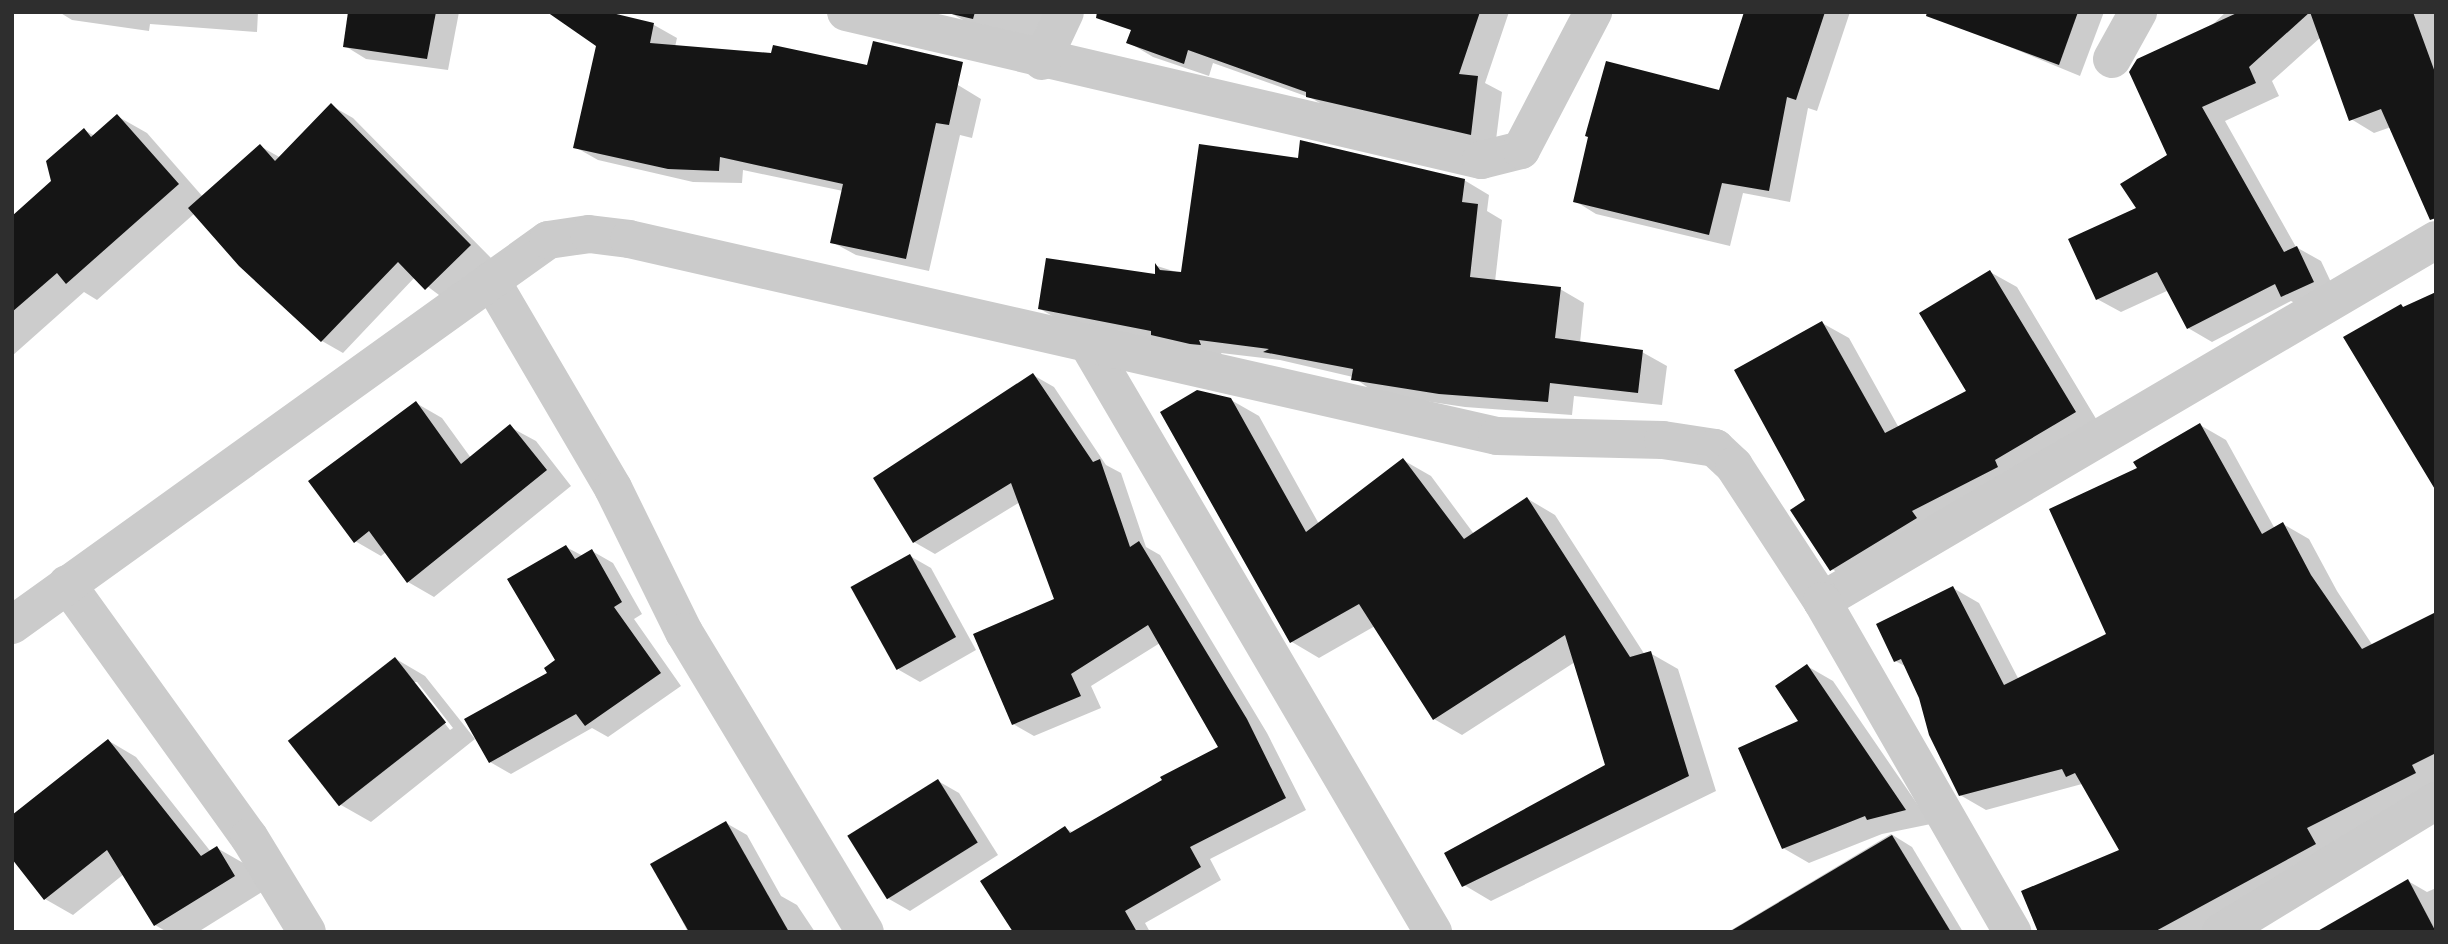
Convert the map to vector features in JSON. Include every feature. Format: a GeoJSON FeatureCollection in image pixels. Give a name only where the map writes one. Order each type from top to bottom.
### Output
{"type":"FeatureCollection","features":[{"type":"Feature","properties":{"kind":"street"},"geometry":{"type":"LineString","coordinates":[[846,12],[1042,61],[1481,160],[1521,150],[1593,12]]}},
{"type":"Feature","properties":{"kind":"street"},"geometry":{"type":"LineString","coordinates":[[1042,61],[1065,12]]}},
{"type":"Feature","properties":{"kind":"street"},"geometry":{"type":"LineString","coordinates":[[2112,59],[2138,12]]}},
{"type":"Feature","properties":{"kind":"street"},"geometry":{"type":"LineString","coordinates":[[12,625],[548,240],[589,234],[629,239],[1497,436],[1663,440],[1714,448],[1734,466],[1822,601],[2012,932]]}},
{"type":"Feature","properties":{"kind":"street"},"geometry":{"type":"LineString","coordinates":[[1822,601],[2436,240]]}},
{"type":"Feature","properties":{"kind":"street"},"geometry":{"type":"LineString","coordinates":[[491,280],[613,488],[684,632],[865,932]]}},
{"type":"Feature","properties":{"kind":"street"},"geometry":{"type":"LineString","coordinates":[[1088,344],[1433,932]]}},
{"type":"Feature","properties":{"kind":"street"},"geometry":{"type":"LineString","coordinates":[[67,584],[249,837],[307,932]]}},
{"type":"Feature","properties":{"kind":"street"},"geometry":{"type":"LineString","coordinates":[[2221,932],[2436,801]]}},
{"type":"Feature","properties":{"kind":"building"},"geometry":{"type":"Polygon","coordinates":[[[348,12],[436,12],[427,59],[343,47],[348,12]]]}},
{"type":"Feature","properties":{"kind":"building"},"geometry":{"type":"Polygon","coordinates":[[[547,12],[608,12],[654,23],[650,43],[771,53],[773,45],[867,65],[873,41],[963,62],[949,125],[936,123],[906,259],[830,243],[843,184],[720,157],[719,171],[668,169],[573,148],[596,46],[547,12]]]}},
{"type":"Feature","properties":{"kind":"building"},"geometry":{"type":"Polygon","coordinates":[[[943,12],[975,12],[973,19],[943,12]]]}},
{"type":"Feature","properties":{"kind":"building"},"geometry":{"type":"Polygon","coordinates":[[[1097,12],[1480,12],[1459,74],[1478,76],[1471,135],[1306,97],[1306,92],[1188,50],[1184,64],[1126,43],[1131,30],[1096,18],[1097,12]]]}},
{"type":"Feature","properties":{"kind":"building"},"geometry":{"type":"Polygon","coordinates":[[[1744,12],[1825,12],[1796,100],[1787,97],[1769,191],[1722,183],[1709,235],[1573,202],[1588,137],[1585,136],[1606,61],[1719,90],[1744,12]]]}},
{"type":"Feature","properties":{"kind":"building"},"geometry":{"type":"Polygon","coordinates":[[[1927,12],[2078,12],[2059,65],[1926,16],[1927,12]]]}},
{"type":"Feature","properties":{"kind":"building"},"geometry":{"type":"Polygon","coordinates":[[[2239,12],[2310,12],[2249,67],[2256,83],[2202,107],[2284,252],[2297,246],[2314,282],[2281,297],[2275,284],[2187,329],[2157,272],[2096,300],[2068,239],[2136,208],[2120,184],[2167,155],[2129,72],[2137,59],[2239,12]]]}},
{"type":"Feature","properties":{"kind":"building"},"geometry":{"type":"Polygon","coordinates":[[[2310,12],[2413,12],[2436,75],[2436,218],[2430,220],[2381,109],[2349,121],[2310,12]]]}},
{"type":"Feature","properties":{"kind":"building"},"geometry":{"type":"Polygon","coordinates":[[[331,103],[471,245],[425,290],[398,262],[321,342],[239,266],[188,208],[260,144],[275,161],[331,103]]]}},
{"type":"Feature","properties":{"kind":"building"},"geometry":{"type":"Polygon","coordinates":[[[117,114],[179,184],[66,284],[57,273],[12,312],[12,216],[51,181],[46,161],[84,128],[91,137],[117,114]]]}},
{"type":"Feature","properties":{"kind":"building"},"geometry":{"type":"Polygon","coordinates":[[[1300,140],[1465,179],[1462,202],[1478,204],[1470,277],[1561,287],[1555,338],[1643,350],[1638,393],[1550,383],[1548,402],[1439,394],[1351,380],[1353,369],[1263,352],[1269,349],[1199,340],[1201,345],[1190,344],[1151,335],[1151,331],[1038,309],[1046,258],[1155,274],[1155,263],[1160,270],[1181,272],[1199,144],[1298,158],[1300,140]]]}},
{"type":"Feature","properties":{"kind":"building"},"geometry":{"type":"Polygon","coordinates":[[[1990,270],[2076,412],[1995,460],[1998,467],[1912,511],[1917,518],[1830,571],[1790,510],[1805,500],[1734,370],[1822,321],[1885,433],[1966,391],[1919,313],[1990,270]]]}},
{"type":"Feature","properties":{"kind":"building"},"geometry":{"type":"Polygon","coordinates":[[[2436,292],[2436,491],[2343,337],[2401,304],[2403,307],[2436,292]]]}},
{"type":"Feature","properties":{"kind":"building"},"geometry":{"type":"Polygon","coordinates":[[[1033,373],[1093,462],[1100,459],[1130,547],[1139,541],[1247,719],[1286,798],[1190,847],[1201,867],[1125,911],[1137,932],[1013,932],[980,881],[1065,826],[1070,833],[1162,780],[1160,777],[1218,747],[1148,625],[1071,674],[1081,696],[1012,725],[973,634],[1054,599],[1011,483],[913,543],[873,478],[1033,373]]]}},
{"type":"Feature","properties":{"kind":"building"},"geometry":{"type":"Polygon","coordinates":[[[1197,390],[1231,398],[1306,532],[1403,458],[1464,539],[1527,497],[1630,657],[1651,651],[1689,776],[1462,887],[1444,853],[1605,765],[1565,635],[1433,720],[1359,604],[1290,643],[1160,412],[1197,390]]]}},
{"type":"Feature","properties":{"kind":"building"},"geometry":{"type":"Polygon","coordinates":[[[416,401],[461,464],[510,424],[547,470],[407,583],[369,531],[354,543],[308,481],[416,401]]]}},
{"type":"Feature","properties":{"kind":"building"},"geometry":{"type":"Polygon","coordinates":[[[2200,423],[2262,534],[2283,522],[2311,575],[2362,649],[2436,612],[2436,753],[2412,765],[2416,773],[2307,828],[2316,844],[2154,932],[2038,932],[2021,891],[2119,850],[2075,773],[2066,777],[2062,769],[1959,796],[1929,735],[1919,698],[1901,659],[1894,662],[1876,624],[1953,586],[2004,685],[2106,634],[2049,509],[2137,468],[2133,462],[2200,423]]]}},
{"type":"Feature","properties":{"kind":"building"},"geometry":{"type":"Polygon","coordinates":[[[566,545],[575,559],[592,549],[622,602],[614,607],[661,673],[585,726],[576,714],[489,763],[464,719],[547,673],[544,668],[555,660],[507,579],[566,545]]]}},
{"type":"Feature","properties":{"kind":"building"},"geometry":{"type":"Polygon","coordinates":[[[910,554],[956,637],[897,670],[851,587],[910,554]]]}},
{"type":"Feature","properties":{"kind":"building"},"geometry":{"type":"Polygon","coordinates":[[[395,657],[446,722],[339,806],[288,741],[395,657]]]}},
{"type":"Feature","properties":{"kind":"building"},"geometry":{"type":"Polygon","coordinates":[[[1807,664],[1906,810],[1867,820],[1865,816],[1782,849],[1738,748],[1798,721],[1775,686],[1807,664]]]}},
{"type":"Feature","properties":{"kind":"building"},"geometry":{"type":"Polygon","coordinates":[[[108,739],[201,856],[217,846],[235,876],[154,926],[107,850],[44,900],[12,859],[12,815],[108,739]]]}},
{"type":"Feature","properties":{"kind":"building"},"geometry":{"type":"Polygon","coordinates":[[[938,779],[978,843],[887,899],[847,836],[938,779]]]}},
{"type":"Feature","properties":{"kind":"building"},"geometry":{"type":"Polygon","coordinates":[[[726,821],[789,932],[689,932],[650,864],[726,821]]]}},
{"type":"Feature","properties":{"kind":"building"},"geometry":{"type":"Polygon","coordinates":[[[1892,835],[1951,932],[1729,932],[1892,835]]]}},
{"type":"Feature","properties":{"kind":"building"},"geometry":{"type":"Polygon","coordinates":[[[2408,879],[2436,932],[2316,932],[2408,879]]]}}]}
